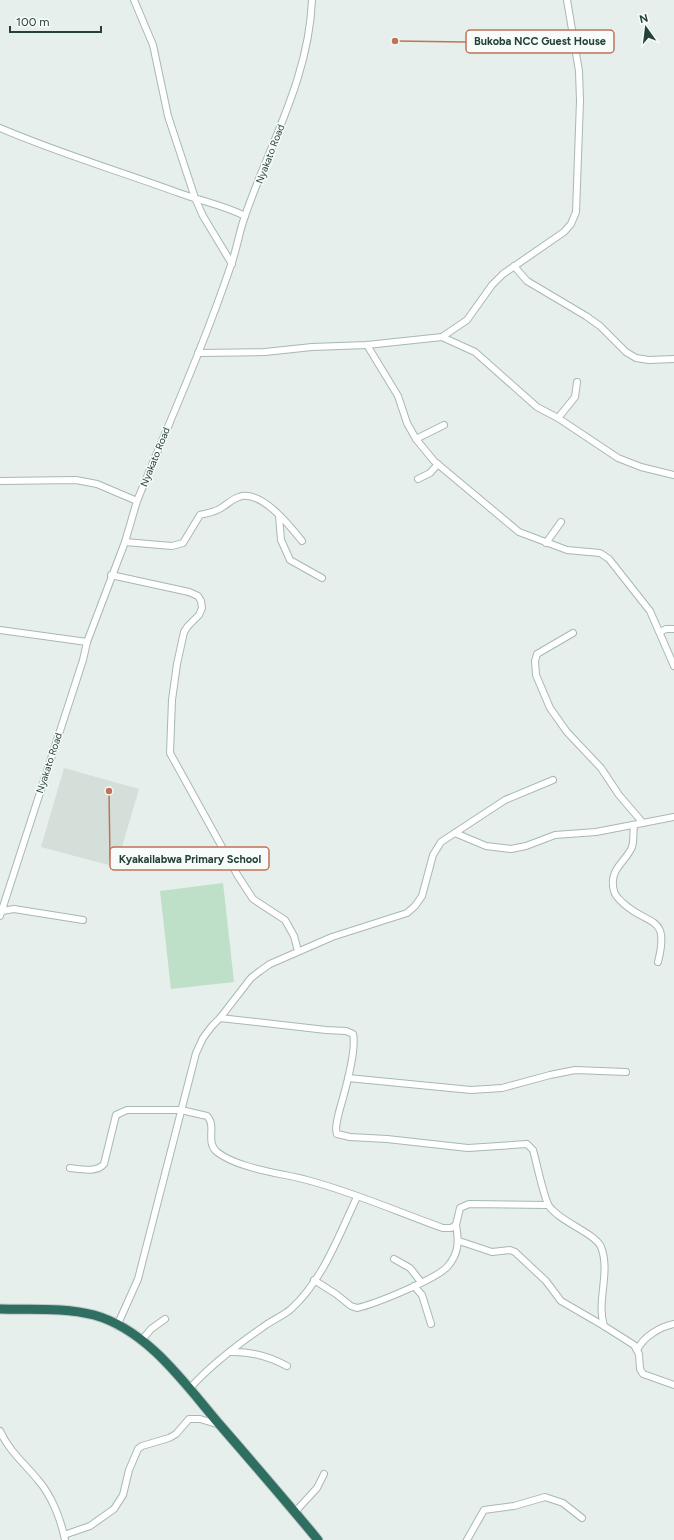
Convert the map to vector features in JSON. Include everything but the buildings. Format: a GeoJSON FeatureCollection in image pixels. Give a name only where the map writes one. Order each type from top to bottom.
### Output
{"type":"FeatureCollection","features":[{"type":"Feature","properties":{"kind":"highway"},"geometry":{"type":"LineString","coordinates":[[0,1309],[74,1312],[94,1315],[117,1326],[141,1341],[170,1366],[191,1387],[220,1425],[318,1540]]}},
{"type":"Feature","properties":{"kind":"street"},"geometry":{"type":"LineString","coordinates":[[134,0],[153,45],[168,116],[196,198],[203,216],[232,264]]}},
{"type":"Feature","properties":{"kind":"street","name":"Nyakato Road"},"geometry":{"type":"LineString","coordinates":[[1,913],[83,660],[87,642],[111,575],[125,542],[137,502],[198,353],[232,264],[245,216],[275,143],[302,69],[311,20],[312,0]]}},
{"type":"Feature","properties":{"kind":"street"},"geometry":{"type":"LineString","coordinates":[[198,353],[248,353],[312,347],[367,345],[442,337],[467,320],[492,285],[514,266],[553,241],[564,232],[575,217],[580,101],[579,71],[567,0]]}},
{"type":"Feature","properties":{"kind":"street"},"geometry":{"type":"LineString","coordinates":[[0,128],[63,153],[196,198],[228,207],[245,216]]}},
{"type":"Feature","properties":{"kind":"street"},"geometry":{"type":"LineString","coordinates":[[514,266],[527,281],[586,316],[600,326],[626,352],[636,358],[650,360],[674,359]]}},
{"type":"Feature","properties":{"kind":"street"},"geometry":{"type":"LineString","coordinates":[[442,337],[475,352],[537,407],[558,418],[618,458],[641,467],[674,475]]}},
{"type":"Feature","properties":{"kind":"street"},"geometry":{"type":"LineString","coordinates":[[367,345],[398,396],[407,423],[416,439],[438,464],[485,502],[512,528],[546,543],[567,550],[604,555],[627,580],[650,611],[674,666]]}},
{"type":"Feature","properties":{"kind":"street"},"geometry":{"type":"LineString","coordinates":[[558,418],[575,397],[577,382]]}},
{"type":"Feature","properties":{"kind":"street"},"geometry":{"type":"LineString","coordinates":[[416,439],[444,425]]}},
{"type":"Feature","properties":{"kind":"street"},"geometry":{"type":"LineString","coordinates":[[418,479],[430,473],[438,464]]}},
{"type":"Feature","properties":{"kind":"street"},"geometry":{"type":"LineString","coordinates":[[0,481],[76,480],[97,484],[137,502]]}},
{"type":"Feature","properties":{"kind":"street"},"geometry":{"type":"LineString","coordinates":[[125,542],[172,546],[183,543],[200,515],[214,511],[244,495],[251,495],[263,501],[302,541]]}},
{"type":"Feature","properties":{"kind":"street"},"geometry":{"type":"LineString","coordinates":[[279,516],[282,540],[290,560],[322,578]]}},
{"type":"Feature","properties":{"kind":"street"},"geometry":{"type":"LineString","coordinates":[[546,543],[561,522]]}},
{"type":"Feature","properties":{"kind":"street"},"geometry":{"type":"LineString","coordinates":[[111,575],[189,592],[198,596],[202,601],[200,614],[184,632],[177,664],[172,700],[170,753],[238,876],[254,899],[285,920],[294,936],[298,951]]}},
{"type":"Feature","properties":{"kind":"street"},"geometry":{"type":"LineString","coordinates":[[660,632],[666,629],[674,629]]}},
{"type":"Feature","properties":{"kind":"street"},"geometry":{"type":"LineString","coordinates":[[0,630],[87,642]]}},
{"type":"Feature","properties":{"kind":"street"},"geometry":{"type":"LineString","coordinates":[[573,633],[537,654],[535,667],[538,681],[550,708],[559,722],[601,768],[619,795],[643,824]]}},
{"type":"Feature","properties":{"kind":"street"},"geometry":{"type":"LineString","coordinates":[[117,1326],[138,1279],[196,1053],[203,1038],[251,978],[270,964],[298,951],[360,927],[382,922],[407,913],[422,896],[433,855],[441,842],[456,834],[505,800],[553,780]]}},
{"type":"Feature","properties":{"kind":"street"},"geometry":{"type":"LineString","coordinates":[[456,834],[486,846],[511,849],[526,846],[555,835],[596,832],[634,826],[674,817]]}},
{"type":"Feature","properties":{"kind":"street"},"geometry":{"type":"LineString","coordinates":[[634,826],[632,847],[615,872],[614,890],[616,896],[626,906],[652,921],[659,927],[662,944],[658,962]]}},
{"type":"Feature","properties":{"kind":"street"},"geometry":{"type":"LineString","coordinates":[[1,913],[14,909],[83,920]]}},
{"type":"Feature","properties":{"kind":"street"},"geometry":{"type":"LineString","coordinates":[[220,1018],[350,1032],[354,1038],[348,1078],[336,1125],[337,1134],[350,1137],[387,1139],[468,1148],[527,1144],[532,1150],[548,1205],[573,1226],[594,1238],[600,1246],[605,1273],[602,1295],[604,1326]]}},
{"type":"Feature","properties":{"kind":"street"},"geometry":{"type":"LineString","coordinates":[[348,1078],[472,1090],[502,1088],[575,1070],[626,1072]]}},
{"type":"Feature","properties":{"kind":"street"},"geometry":{"type":"LineString","coordinates":[[70,1168],[95,1169],[104,1164],[116,1115],[119,1112],[127,1110],[181,1110],[207,1116],[212,1125],[211,1142],[213,1147],[226,1157],[253,1168],[308,1180],[443,1228],[451,1228],[456,1225]]}},
{"type":"Feature","properties":{"kind":"street"},"geometry":{"type":"LineString","coordinates":[[191,1387],[208,1369],[264,1326],[292,1308],[314,1280],[357,1197]]}},
{"type":"Feature","properties":{"kind":"street"},"geometry":{"type":"LineString","coordinates":[[314,1280],[351,1306],[357,1308],[398,1294],[449,1265],[459,1241],[456,1225],[460,1208],[469,1204],[548,1205]]}},
{"type":"Feature","properties":{"kind":"street"},"geometry":{"type":"LineString","coordinates":[[459,1241],[492,1252],[510,1250],[515,1252],[546,1281],[561,1301],[634,1345],[637,1350],[640,1369],[643,1374],[674,1385]]}},
{"type":"Feature","properties":{"kind":"street"},"geometry":{"type":"LineString","coordinates":[[394,1259],[410,1268],[421,1282]]}},
{"type":"Feature","properties":{"kind":"street"},"geometry":{"type":"LineString","coordinates":[[414,1286],[422,1295],[431,1324]]}},
{"type":"Feature","properties":{"kind":"street"},"geometry":{"type":"LineString","coordinates":[[141,1341],[151,1329],[165,1319]]}},
{"type":"Feature","properties":{"kind":"street"},"geometry":{"type":"LineString","coordinates":[[637,1350],[644,1339],[660,1329],[674,1324]]}},
{"type":"Feature","properties":{"kind":"street"},"geometry":{"type":"LineString","coordinates":[[230,1352],[252,1352],[271,1358],[287,1366]]}},
{"type":"Feature","properties":{"kind":"street"},"geometry":{"type":"LineString","coordinates":[[0,1431],[5,1442],[39,1481],[48,1495],[65,1538],[90,1526],[114,1509],[123,1495],[129,1470],[138,1449],[176,1434],[189,1418],[200,1419],[220,1425]]}},
{"type":"Feature","properties":{"kind":"street"},"geometry":{"type":"LineString","coordinates":[[295,1512],[317,1488],[324,1474]]}},
{"type":"Feature","properties":{"kind":"street"},"geometry":{"type":"LineString","coordinates":[[467,1540],[484,1510],[514,1506],[540,1497],[563,1504],[582,1518]]}},
{"type":"Feature","properties":{"kind":"shaded area"},"geometry":{"type":"Polygon","coordinates":[[[64,768],[139,789],[116,867],[41,847],[64,768]]]}},
{"type":"Feature","properties":{"kind":"green space"},"geometry":{"type":"Polygon","coordinates":[[[223,883],[234,982],[171,989],[160,891],[223,883]]]}},
{"type":"Feature","properties":{"kind":"place","name":"Bukoba NCC Guest House"},"geometry":{"type":"Point","coordinates":[395,41]}},
{"type":"Feature","properties":{"kind":"place","name":"Kyakailabwa Primary School"},"geometry":{"type":"Point","coordinates":[109,791]}}]}
